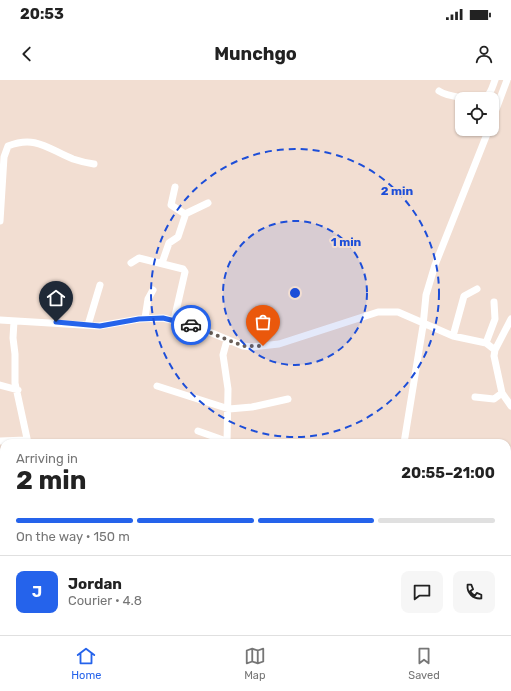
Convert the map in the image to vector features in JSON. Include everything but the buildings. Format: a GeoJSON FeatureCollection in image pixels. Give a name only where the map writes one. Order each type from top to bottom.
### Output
{"type":"FeatureCollection","features":[{"type":"Feature","properties":{"kind":"street"},"geometry":{"type":"LineString","coordinates":[[439,90],[448,96],[482,98],[490,94],[495,80]]}},
{"type":"Feature","properties":{"kind":"street"},"geometry":{"type":"LineString","coordinates":[[499,101],[507,80]]}},
{"type":"Feature","properties":{"kind":"street"},"geometry":{"type":"LineString","coordinates":[[405,439],[424,301],[435,265],[485,136]]}},
{"type":"Feature","properties":{"kind":"street"},"geometry":{"type":"LineString","coordinates":[[0,221],[4,157],[8,146],[27,142],[36,142],[73,159],[94,164]]}},
{"type":"Feature","properties":{"kind":"street"},"geometry":{"type":"LineString","coordinates":[[175,187],[171,205],[185,214]]}},
{"type":"Feature","properties":{"kind":"street"},"geometry":{"type":"LineString","coordinates":[[162,263],[169,243],[178,237],[185,214],[208,203]]}},
{"type":"Feature","properties":{"kind":"street"},"geometry":{"type":"LineString","coordinates":[[131,263],[139,258],[181,267],[185,272],[174,320]]}},
{"type":"Feature","properties":{"kind":"street"},"geometry":{"type":"LineString","coordinates":[[88,325],[100,285]]}},
{"type":"Feature","properties":{"kind":"street"},"geometry":{"type":"LineString","coordinates":[[452,336],[464,296],[477,289]]}},
{"type":"Feature","properties":{"kind":"street"},"geometry":{"type":"LineString","coordinates":[[145,318],[148,299],[153,290]]}},
{"type":"Feature","properties":{"kind":"street"},"geometry":{"type":"LineString","coordinates":[[486,343],[495,319],[494,302]]}},
{"type":"Feature","properties":{"kind":"street"},"geometry":{"type":"LineString","coordinates":[[0,320],[106,326],[145,318],[163,318],[195,326],[243,346],[263,346],[288,341],[378,312],[398,312],[452,336],[486,343],[495,350]]}},
{"type":"Feature","properties":{"kind":"street"},"geometry":{"type":"LineString","coordinates":[[511,319],[495,350],[494,356],[502,393],[511,406]]}},
{"type":"Feature","properties":{"kind":"street"},"geometry":{"type":"LineString","coordinates":[[14,321],[13,343],[15,354],[15,383],[18,390],[27,439]]}},
{"type":"Feature","properties":{"kind":"street"},"geometry":{"type":"LineString","coordinates":[[227,340],[223,359],[228,384],[229,409],[227,439]]}},
{"type":"Feature","properties":{"kind":"street"},"geometry":{"type":"LineString","coordinates":[[0,385],[18,390]]}},
{"type":"Feature","properties":{"kind":"street"},"geometry":{"type":"LineString","coordinates":[[157,386],[229,409],[252,407],[288,399]]}},
{"type":"Feature","properties":{"kind":"street"},"geometry":{"type":"LineString","coordinates":[[475,397],[494,399],[502,393]]}},
{"type":"Feature","properties":{"kind":"street"},"geometry":{"type":"LineString","coordinates":[[198,431],[219,439]]}},
{"type":"Feature","properties":{"kind":"way so far"},"geometry":{"type":"LineString","coordinates":[[191,325],[243,346],[263,346]]}},
{"type":"Feature","properties":{"kind":"route"},"geometry":{"type":"LineString","coordinates":[[56,322],[106,326],[139,319],[163,318],[191,325]]}}]}
